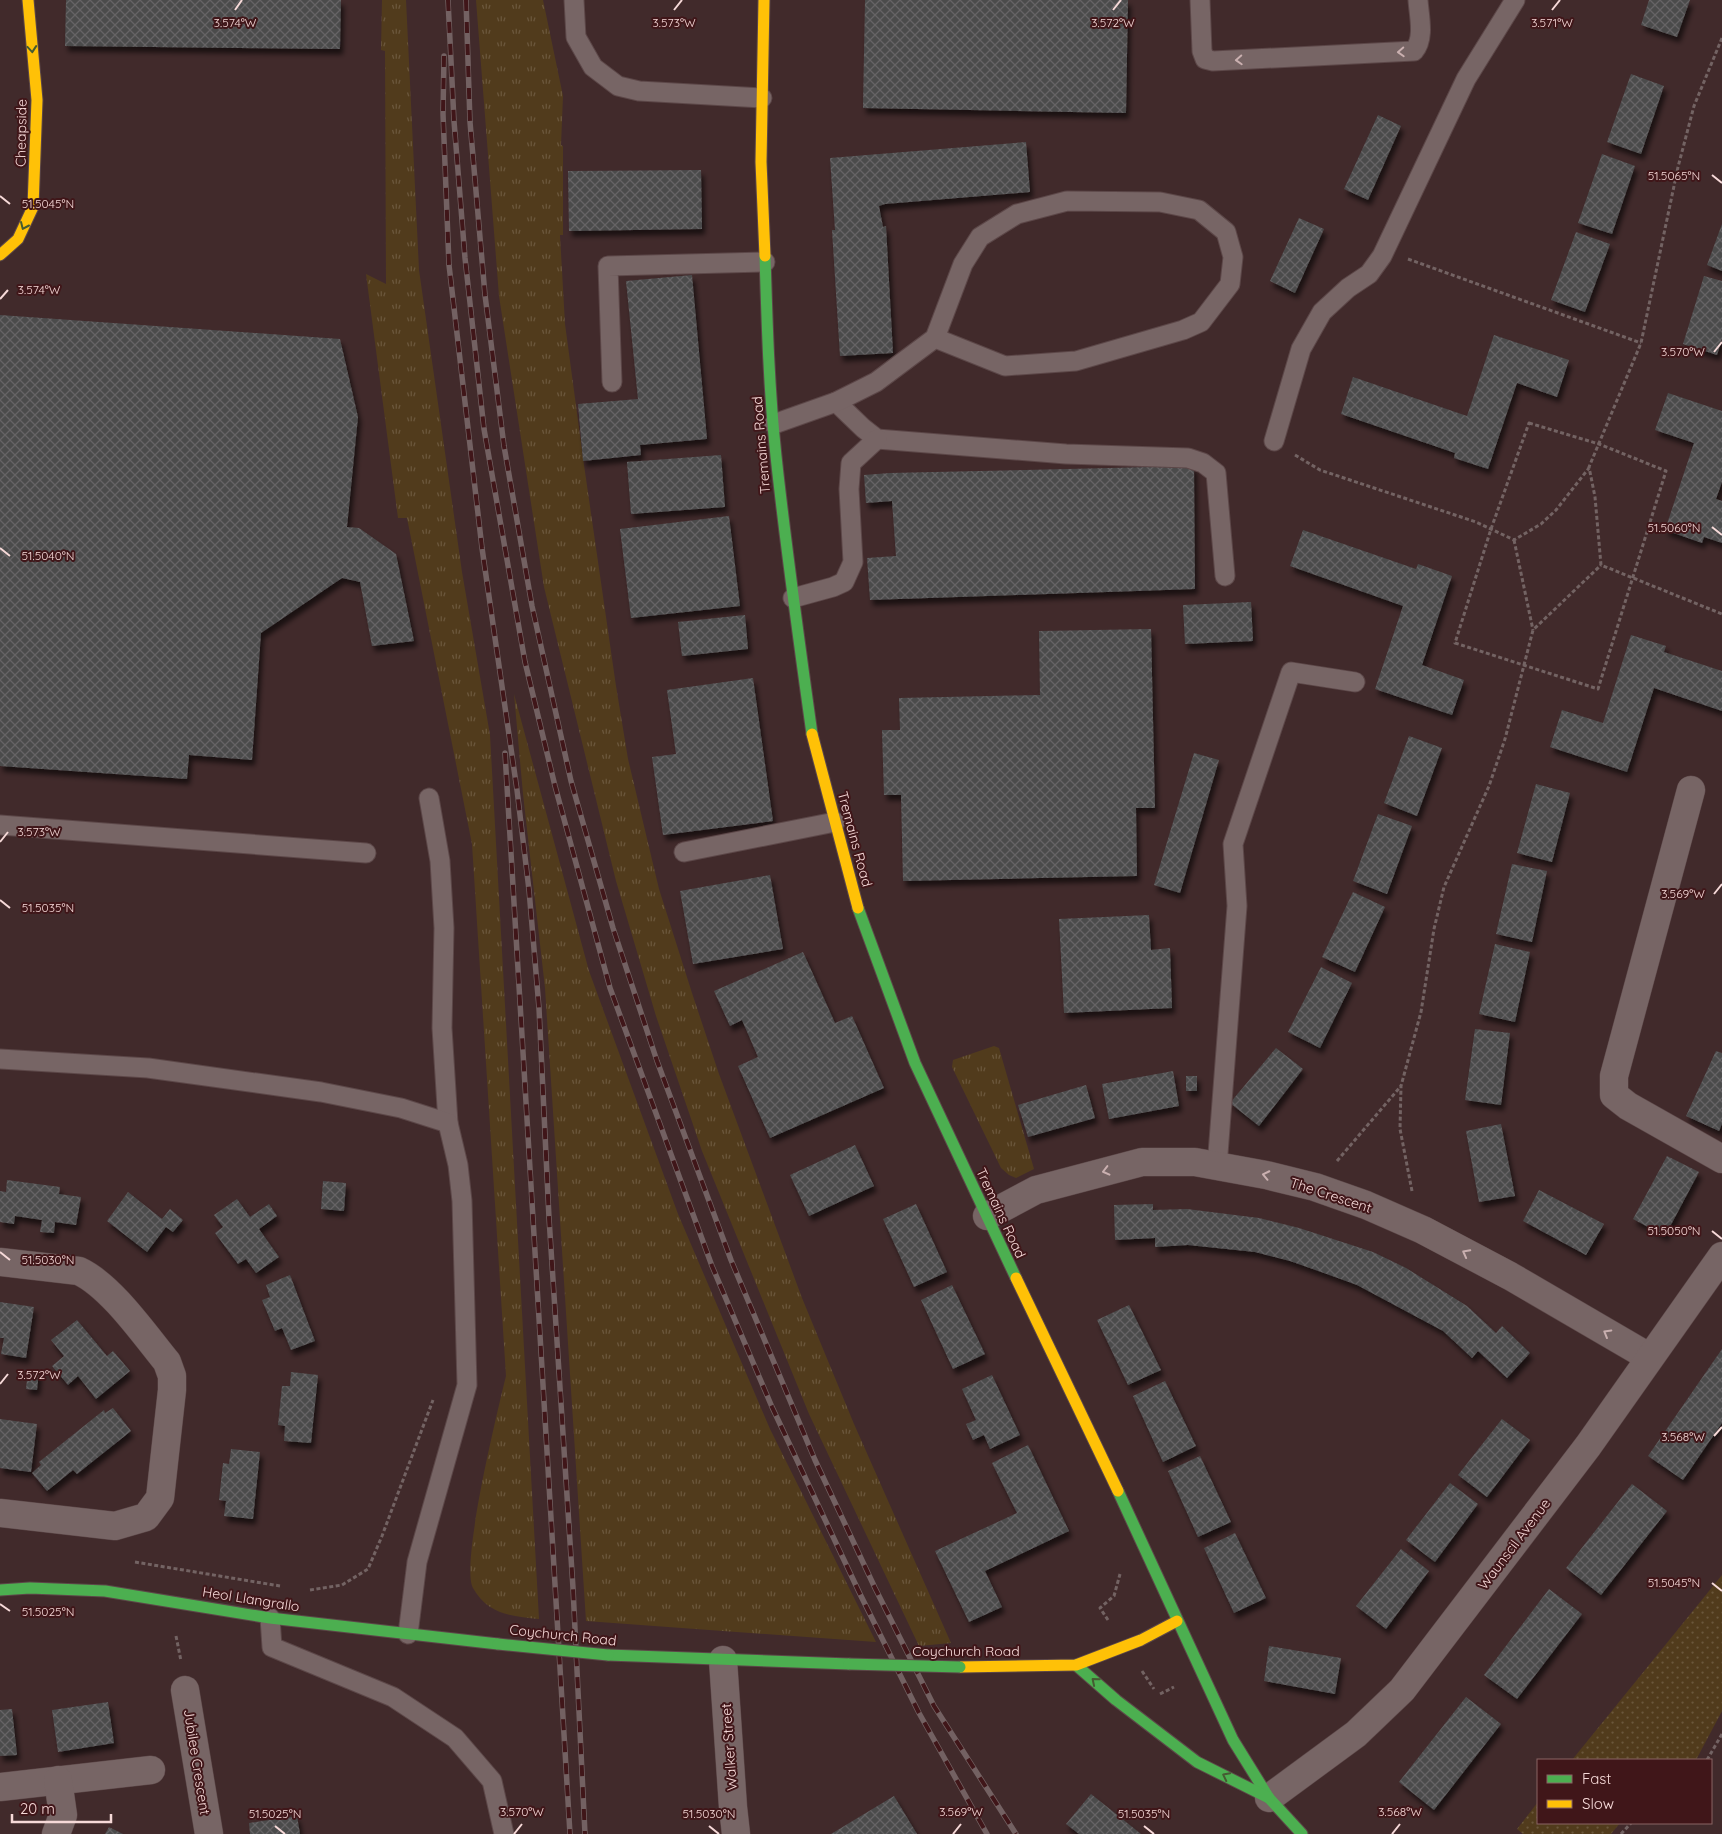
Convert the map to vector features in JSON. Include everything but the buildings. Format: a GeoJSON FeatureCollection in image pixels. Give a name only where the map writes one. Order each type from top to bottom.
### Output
{"type":"FeatureCollection","features":[{"type":"Feature","properties":{"kind":"main road","name":"Cheapside"},"geometry":{"type":"LineString","coordinates":[[0,255],[18,239],[32,207],[37,100],[28,0]]}},
{"type":"Feature","properties":{"kind":"main road","name":"Tremains Road"},"geometry":{"type":"LineString","coordinates":[[764,0],[761,162],[774,424],[793,598],[813,742],[858,909],[915,1063],[1126,1508],[1177,1621]]}},
{"type":"Feature","properties":{"kind":"main road","name":"Heol Llangrallo"},"geometry":{"type":"LineString","coordinates":[[0,1590],[30,1588],[105,1591],[270,1618],[498,1644]]}},
{"type":"Feature","properties":{"kind":"main road","name":"Coychurch Road"},"geometry":{"type":"LineString","coordinates":[[498,1644],[608,1655],[723,1660],[960,1667],[1076,1665],[1141,1640],[1177,1621]]}},
{"type":"Feature","properties":{"kind":"main road"},"geometry":{"type":"LineString","coordinates":[[1177,1621],[1234,1740],[1270,1798],[1302,1834]]}},
{"type":"Feature","properties":{"kind":"main road"},"geometry":{"type":"LineString","coordinates":[[1076,1665],[1116,1700],[1197,1762],[1270,1798]]}},
{"type":"Feature","properties":{"kind":"street"},"geometry":{"type":"LineString","coordinates":[[1691,790],[1614,1076],[1614,1095],[1628,1106],[1722,1159]]}},
{"type":"Feature","properties":{"kind":"street","name":"The Crescent"},"geometry":{"type":"LineString","coordinates":[[987,1216],[1036,1190],[1142,1162],[1195,1162],[1266,1175],[1316,1187],[1366,1205],[1423,1230],[1510,1276],[1650,1357]]}},
{"type":"Feature","properties":{"kind":"street","name":"Waunscil Avenue"},"geometry":{"type":"LineString","coordinates":[[1270,1798],[1356,1734],[1402,1690],[1588,1446],[1722,1256]]}},
{"type":"Feature","properties":{"kind":"street"},"geometry":{"type":"LineString","coordinates":[[0,1262],[79,1271],[89,1276],[107,1290],[167,1362],[172,1376],[172,1390],[160,1498],[146,1517],[115,1526],[0,1513]]}},
{"type":"Feature","properties":{"kind":"street","name":"Walker Street"},"geometry":{"type":"LineString","coordinates":[[723,1660],[732,1807],[736,1834]]}},
{"type":"Feature","properties":{"kind":"street","name":"Jubilee Crescent"},"geometry":{"type":"LineString","coordinates":[[184,1680],[208,1834]]}},
{"type":"Feature","properties":{"kind":"street"},"geometry":{"type":"LineString","coordinates":[[0,1787],[151,1770]]}},
{"type":"Feature","properties":{"kind":"street"},"geometry":{"type":"LineString","coordinates":[[56,1834],[63,1815],[58,1780]]}},
{"type":"Feature","properties":{"kind":"lane"},"geometry":{"type":"LineString","coordinates":[[574,0],[576,37],[593,67],[618,86],[638,90],[762,98]]}},
{"type":"Feature","properties":{"kind":"lane"},"geometry":{"type":"LineString","coordinates":[[1200,0],[1202,51],[1205,59],[1213,61],[1414,52],[1418,47],[1420,37],[1418,0]]}},
{"type":"Feature","properties":{"kind":"lane"},"geometry":{"type":"LineString","coordinates":[[1274,442],[1301,349],[1322,312],[1348,288],[1369,274],[1384,250],[1466,79],[1515,0]]}},
{"type":"Feature","properties":{"kind":"lane"},"geometry":{"type":"LineString","coordinates":[[774,424],[836,402],[876,382],[935,338],[963,264],[980,237],[1017,214],[1067,200],[1160,202],[1199,210],[1226,232],[1233,257],[1230,284],[1201,322],[1183,330],[1076,361],[1005,366],[935,338]]}},
{"type":"Feature","properties":{"kind":"lane"},"geometry":{"type":"LineString","coordinates":[[612,382],[608,266],[765,262]]}},
{"type":"Feature","properties":{"kind":"lane"},"geometry":{"type":"LineString","coordinates":[[836,402],[877,439],[1066,454],[1188,458],[1204,463],[1216,473],[1226,576]]}},
{"type":"Feature","properties":{"kind":"lane"},"geometry":{"type":"LineString","coordinates":[[793,598],[833,588],[844,582],[854,562],[849,489],[851,462],[877,439]]}},
{"type":"Feature","properties":{"kind":"lane"},"geometry":{"type":"LineString","coordinates":[[1217,1166],[1237,906],[1233,844],[1291,672],[1355,682]]}},
{"type":"Feature","properties":{"kind":"lane"},"geometry":{"type":"LineString","coordinates":[[408,1634],[417,1562],[467,1385],[462,1200],[458,1165],[448,1123],[442,1028],[443,918],[440,861],[429,798]]}},
{"type":"Feature","properties":{"kind":"lane"},"geometry":{"type":"LineString","coordinates":[[684,852],[835,822]]}},
{"type":"Feature","properties":{"kind":"lane"},"geometry":{"type":"LineString","coordinates":[[0,825],[366,853]]}},
{"type":"Feature","properties":{"kind":"lane"},"geometry":{"type":"LineString","coordinates":[[0,1059],[148,1068],[312,1090],[401,1108],[448,1123]]}},
{"type":"Feature","properties":{"kind":"lane"},"geometry":{"type":"LineString","coordinates":[[270,1618],[272,1647],[393,1697],[455,1738],[492,1781],[504,1834]]}},
{"type":"Feature","properties":{"kind":"path"},"geometry":{"type":"LineString","coordinates":[[1514,540],[1541,524],[1556,510],[1590,467],[1641,343],[1678,167],[1694,106],[1722,38]]}},
{"type":"Feature","properties":{"kind":"path"},"geometry":{"type":"LineString","coordinates":[[1384,250],[1641,343]]}},
{"type":"Feature","properties":{"kind":"path"},"geometry":{"type":"LineString","coordinates":[[1529,422],[1599,444],[1666,471],[1598,689],[1456,643],[1491,529],[1529,422]]}},
{"type":"Feature","properties":{"kind":"path"},"geometry":{"type":"LineString","coordinates":[[1274,442],[1320,470],[1476,522],[1514,540]]}},
{"type":"Feature","properties":{"kind":"path"},"geometry":{"type":"LineString","coordinates":[[1590,467],[1595,497],[1601,565]]}},
{"type":"Feature","properties":{"kind":"path"},"geometry":{"type":"LineString","coordinates":[[1423,1230],[1408,1178],[1400,1129],[1402,1086],[1420,1012],[1434,929],[1444,888],[1489,786],[1505,739],[1533,630],[1514,540]]}},
{"type":"Feature","properties":{"kind":"path"},"geometry":{"type":"LineString","coordinates":[[1601,565],[1722,614]]}},
{"type":"Feature","properties":{"kind":"path"},"geometry":{"type":"LineString","coordinates":[[1533,630],[1601,565]]}},
{"type":"Feature","properties":{"kind":"path"},"geometry":{"type":"LineString","coordinates":[[1316,1187],[1402,1086]]}},
{"type":"Feature","properties":{"kind":"path"},"geometry":{"type":"LineString","coordinates":[[308,1590],[342,1585],[368,1569],[436,1391]]}},
{"type":"Feature","properties":{"kind":"path"},"geometry":{"type":"LineString","coordinates":[[134,1562],[288,1587]]}},
{"type":"Feature","properties":{"kind":"path"},"geometry":{"type":"LineString","coordinates":[[176,1636],[184,1680]]}},
{"type":"Feature","properties":{"kind":"path"},"geometry":{"type":"LineString","coordinates":[[1708,1759],[1722,1734]]}},
{"type":"Feature","properties":{"kind":"path"},"geometry":{"type":"LineString","coordinates":[[1622,1834],[1630,1824]]}},
{"type":"Feature","properties":{"kind":"green space"},"geometry":{"type":"Polygon","coordinates":[[[382,0],[406,0],[419,270],[462,572],[490,735],[539,1619],[519,1617],[493,1609],[479,1597],[473,1588],[470,1574],[482,1486],[506,1376],[472,844],[407,518],[398,518],[366,274],[386,284],[385,51],[381,50],[382,0]]]}},
{"type":"Feature","properties":{"kind":"green space"},"geometry":{"type":"Polygon","coordinates":[[[476,0],[543,0],[563,96],[561,145],[563,146],[563,235],[560,235],[565,324],[628,759],[659,889],[719,1074],[802,1298],[854,1424],[951,1643],[919,1646],[809,1414],[702,1151],[656,1016],[616,881],[544,587],[499,296],[476,0]]]}},
{"type":"Feature","properties":{"kind":"green space"},"geometry":{"type":"Polygon","coordinates":[[[514,694],[589,971],[678,1214],[770,1429],[876,1642],[586,1621],[545,988],[523,794],[514,694]]]}},
{"type":"Feature","properties":{"kind":"green space"},"geometry":{"type":"Polygon","coordinates":[[[994,1046],[999,1048],[1034,1169],[1016,1178],[1001,1168],[952,1067],[953,1060],[994,1046]]]}},
{"type":"Feature","properties":{"kind":"green space"},"geometry":{"type":"Polygon","coordinates":[[[1722,1575],[1722,1711],[1697,1759],[1573,1759],[1722,1575]]]}},
{"type":"Feature","properties":{"kind":"green space"},"geometry":{"type":"Polygon","coordinates":[[[1537,1803],[1537,1824],[1619,1824],[1611,1834],[1523,1834],[1517,1829],[1537,1803]]]}},
{"type":"Feature","properties":{"kind":"railway"},"geometry":{"type":"LineString","coordinates":[[448,0],[454,121],[465,258],[484,429],[525,662],[555,786],[610,988],[712,1266],[772,1407],[860,1594],[919,1713],[987,1834]]}},
{"type":"Feature","properties":{"kind":"railway"},"geometry":{"type":"LineString","coordinates":[[466,0],[470,122],[485,295],[504,446],[532,606],[571,781],[613,928],[657,1061],[731,1260],[815,1460],[875,1588],[934,1706],[1016,1834]]}},
{"type":"Feature","properties":{"kind":"railway"},"geometry":{"type":"LineString","coordinates":[[444,56],[443,114],[449,265],[482,548],[517,790],[529,890],[539,1008],[549,1218],[573,1588],[585,1834]]}},
{"type":"Feature","properties":{"kind":"railway"},"geometry":{"type":"LineString","coordinates":[[505,753],[570,1834]]}},
{"type":"Feature","properties":{"kind":"traffic: fast"},"geometry":{"type":"LineString","coordinates":[[765,256],[770,381],[776,456],[812,734]]}},
{"type":"Feature","properties":{"kind":"traffic: fast"},"geometry":{"type":"LineString","coordinates":[[858,908],[915,1063],[1016,1278]]}},
{"type":"Feature","properties":{"kind":"traffic: fast"},"geometry":{"type":"LineString","coordinates":[[1118,1491],[1233,1740],[1269,1798],[1302,1834]]}},
{"type":"Feature","properties":{"kind":"traffic: fast"},"geometry":{"type":"LineString","coordinates":[[0,1590],[30,1588],[105,1591],[270,1618],[498,1644]]}},
{"type":"Feature","properties":{"kind":"traffic: fast"},"geometry":{"type":"LineString","coordinates":[[498,1644],[608,1655]]}},
{"type":"Feature","properties":{"kind":"traffic: fast"},"geometry":{"type":"LineString","coordinates":[[608,1655],[849,1664]]}},
{"type":"Feature","properties":{"kind":"traffic: fast"},"geometry":{"type":"LineString","coordinates":[[849,1664],[960,1667]]}},
{"type":"Feature","properties":{"kind":"traffic: fast"},"geometry":{"type":"LineString","coordinates":[[1076,1665],[1116,1700],[1197,1762],[1269,1798]]}},
{"type":"Feature","properties":{"kind":"traffic: slow"},"geometry":{"type":"LineString","coordinates":[[0,255],[18,239],[33,207],[37,100],[28,0]]}},
{"type":"Feature","properties":{"kind":"traffic: slow"},"geometry":{"type":"LineString","coordinates":[[764,0],[761,162],[765,256]]}},
{"type":"Feature","properties":{"kind":"traffic: slow"},"geometry":{"type":"LineString","coordinates":[[812,734],[858,908]]}},
{"type":"Feature","properties":{"kind":"traffic: slow"},"geometry":{"type":"LineString","coordinates":[[1016,1278],[1118,1491]]}},
{"type":"Feature","properties":{"kind":"traffic: slow"},"geometry":{"type":"LineString","coordinates":[[960,1667],[1076,1665],[1141,1640],[1177,1621]]}}]}
